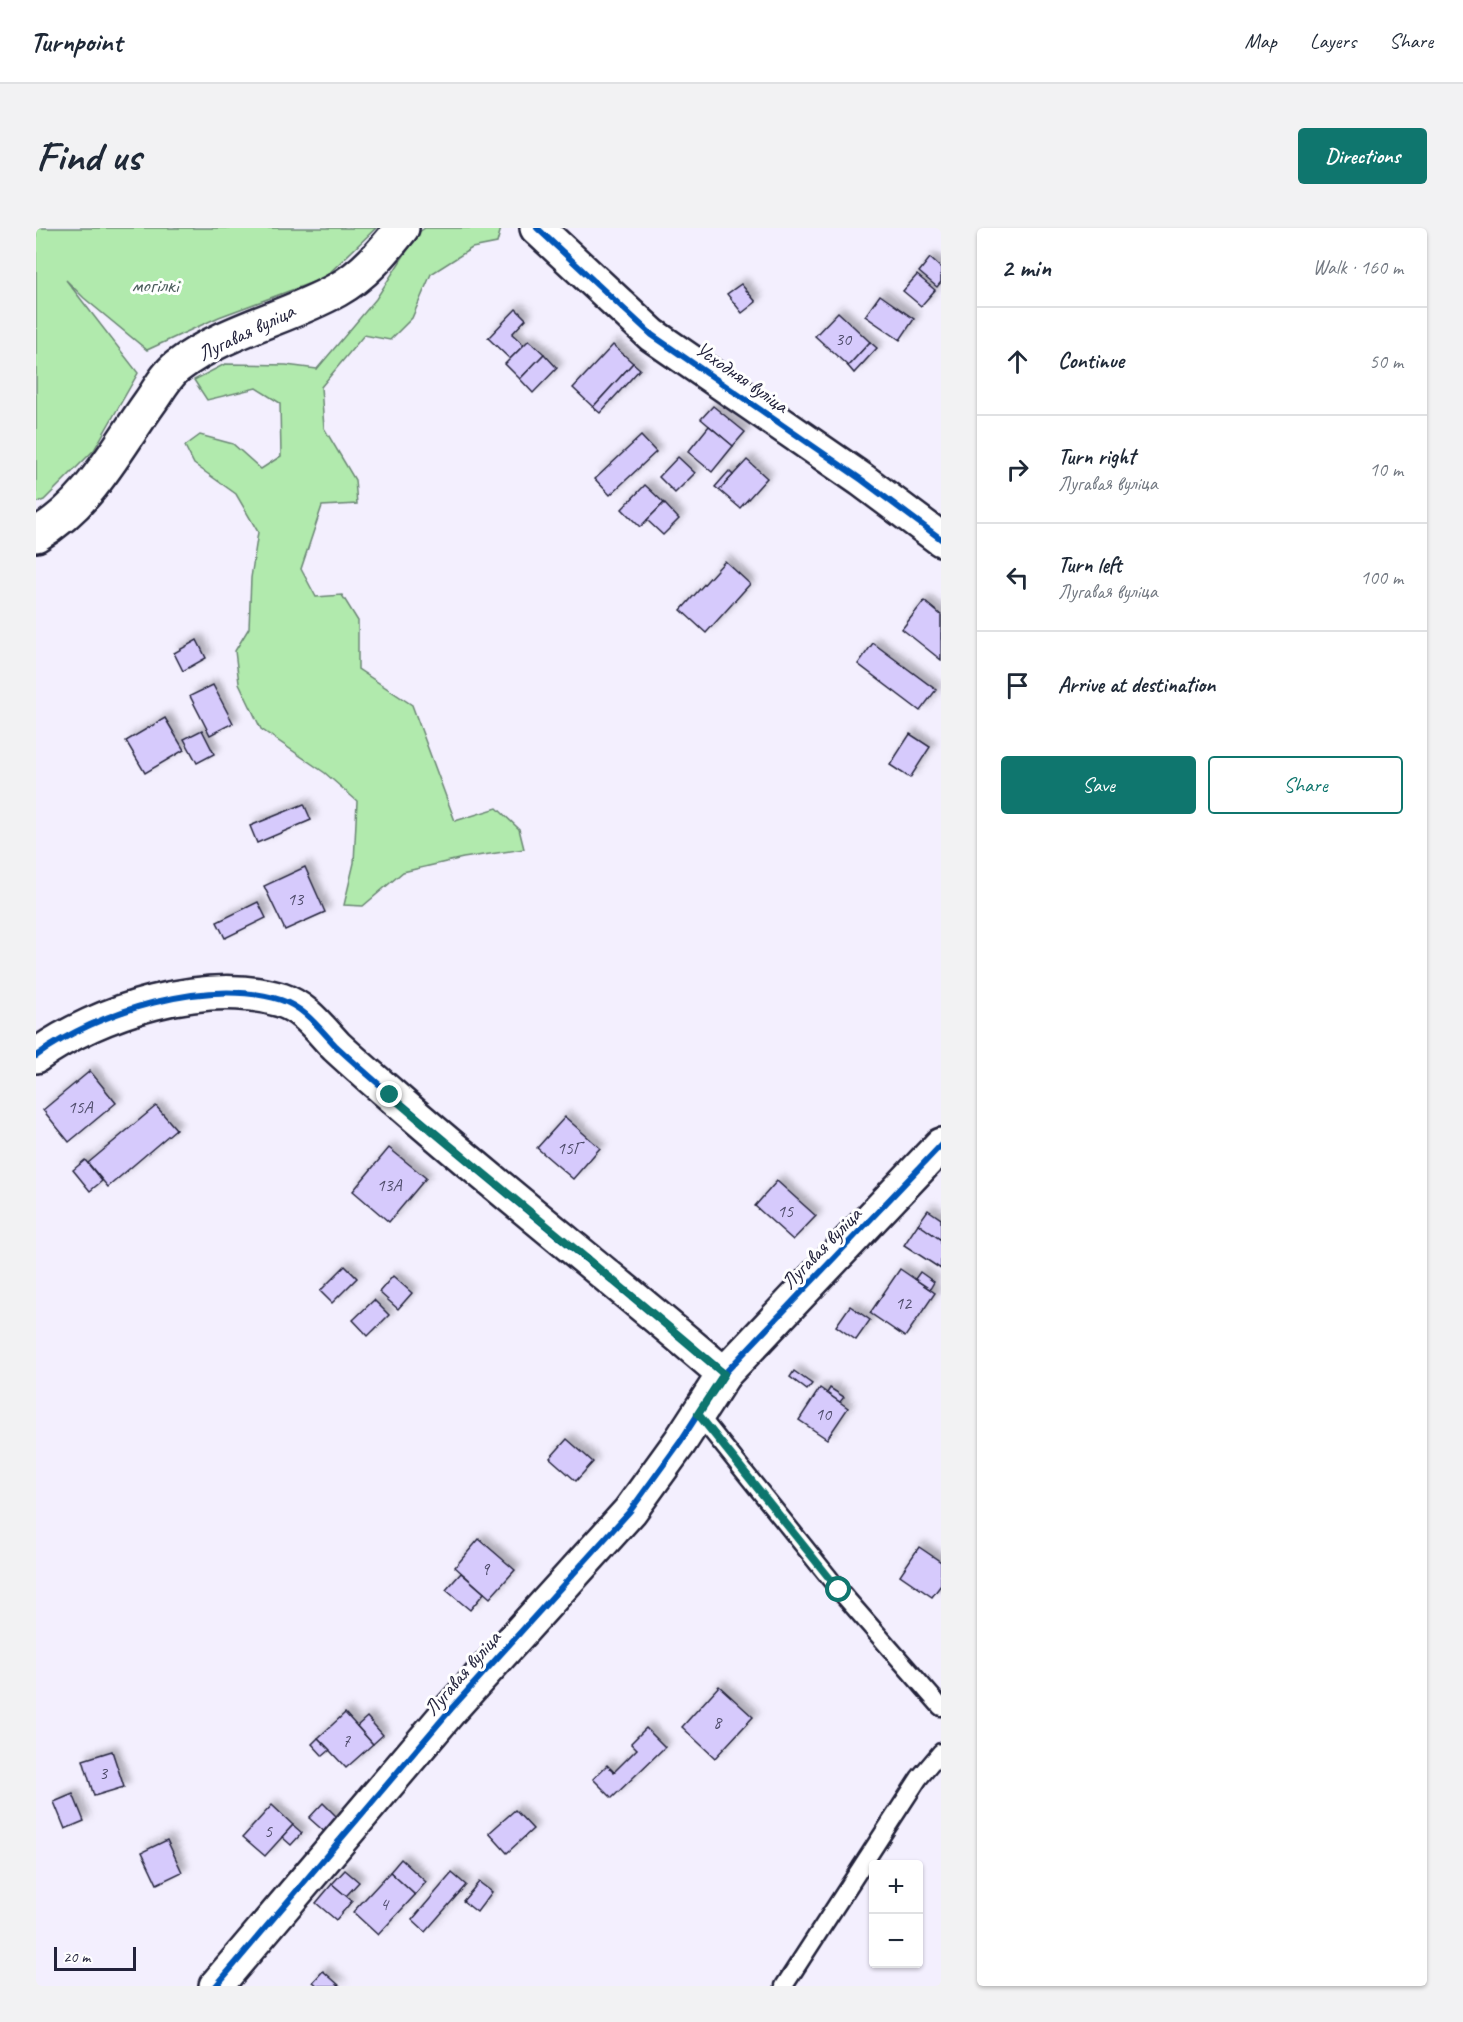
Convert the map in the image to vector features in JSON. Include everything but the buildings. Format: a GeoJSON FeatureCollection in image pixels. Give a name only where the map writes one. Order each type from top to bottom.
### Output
{"type":"FeatureCollection","features":[{"type":"Feature","properties":{"kind":"street","name":"Лугавая вуліца"},"geometry":{"type":"LineString","coordinates":[[36,535],[54,524],[79,503],[103,474],[175,368],[223,337],[337,290],[374,263],[402,228]]}},
{"type":"Feature","properties":{"kind":"street","name":"Усходняя вуліца"},"geometry":{"type":"LineString","coordinates":[[537,228],[652,335],[862,480],[941,539]]}},
{"type":"Feature","properties":{"kind":"street"},"geometry":{"type":"LineString","coordinates":[[36,1056],[93,1024],[140,1006],[216,993],[255,994],[284,1001],[305,1012],[337,1046],[505,1194],[617,1282],[724,1374]]}},
{"type":"Feature","properties":{"kind":"street","name":"Лугавая вуліца"},"geometry":{"type":"LineString","coordinates":[[216,1986],[342,1835],[417,1753],[451,1709],[630,1511],[724,1374],[941,1145]]}},
{"type":"Feature","properties":{"kind":"lane"},"geometry":{"type":"LineString","coordinates":[[698,1414],[839,1590],[941,1707]]}},
{"type":"Feature","properties":{"kind":"lane"},"geometry":{"type":"LineString","coordinates":[[784,1986],[919,1778],[941,1752]]}},
{"type":"Feature","properties":{"kind":"green space","name":"могілкі"},"geometry":{"type":"Polygon","coordinates":[[[36,228],[376,228],[324,278],[219,317],[147,350],[84,298],[66,280],[138,373],[94,450],[44,500],[36,503],[36,228]]]}},
{"type":"Feature","properties":{"kind":"green space"},"geometry":{"type":"Polygon","coordinates":[[[425,228],[501,228],[497,243],[472,248],[431,274],[412,318],[390,340],[364,335],[321,387],[324,428],[355,480],[357,504],[322,506],[301,569],[316,597],[342,595],[358,621],[358,669],[412,705],[455,821],[497,808],[519,829],[524,849],[463,858],[403,872],[363,906],[344,905],[354,863],[357,801],[325,773],[261,729],[239,683],[235,651],[249,628],[251,578],[258,532],[236,494],[194,464],[185,446],[200,435],[233,444],[261,469],[281,456],[280,403],[256,388],[207,400],[194,380],[225,364],[286,365],[317,369],[376,299],[419,232],[425,228]]]}},
{"type":"Feature","properties":{"kind":"cycle path"},"geometry":{"type":"LineString","coordinates":[[537,228],[652,335],[862,480],[941,539]]}},
{"type":"Feature","properties":{"kind":"cycle path"},"geometry":{"type":"LineString","coordinates":[[36,1056],[90,1025],[154,1002],[220,993],[251,994],[290,1004],[311,1019],[342,1052],[431,1130],[724,1374]]}},
{"type":"Feature","properties":{"kind":"cycle path"},"geometry":{"type":"LineString","coordinates":[[216,1986],[451,1709],[630,1511],[680,1442],[724,1374],[941,1145]]}},
{"type":"Feature","properties":{"kind":"route"},"geometry":{"type":"LineString","coordinates":[[390,1095],[505,1194],[617,1282],[724,1374],[698,1414],[839,1590]]}}]}
